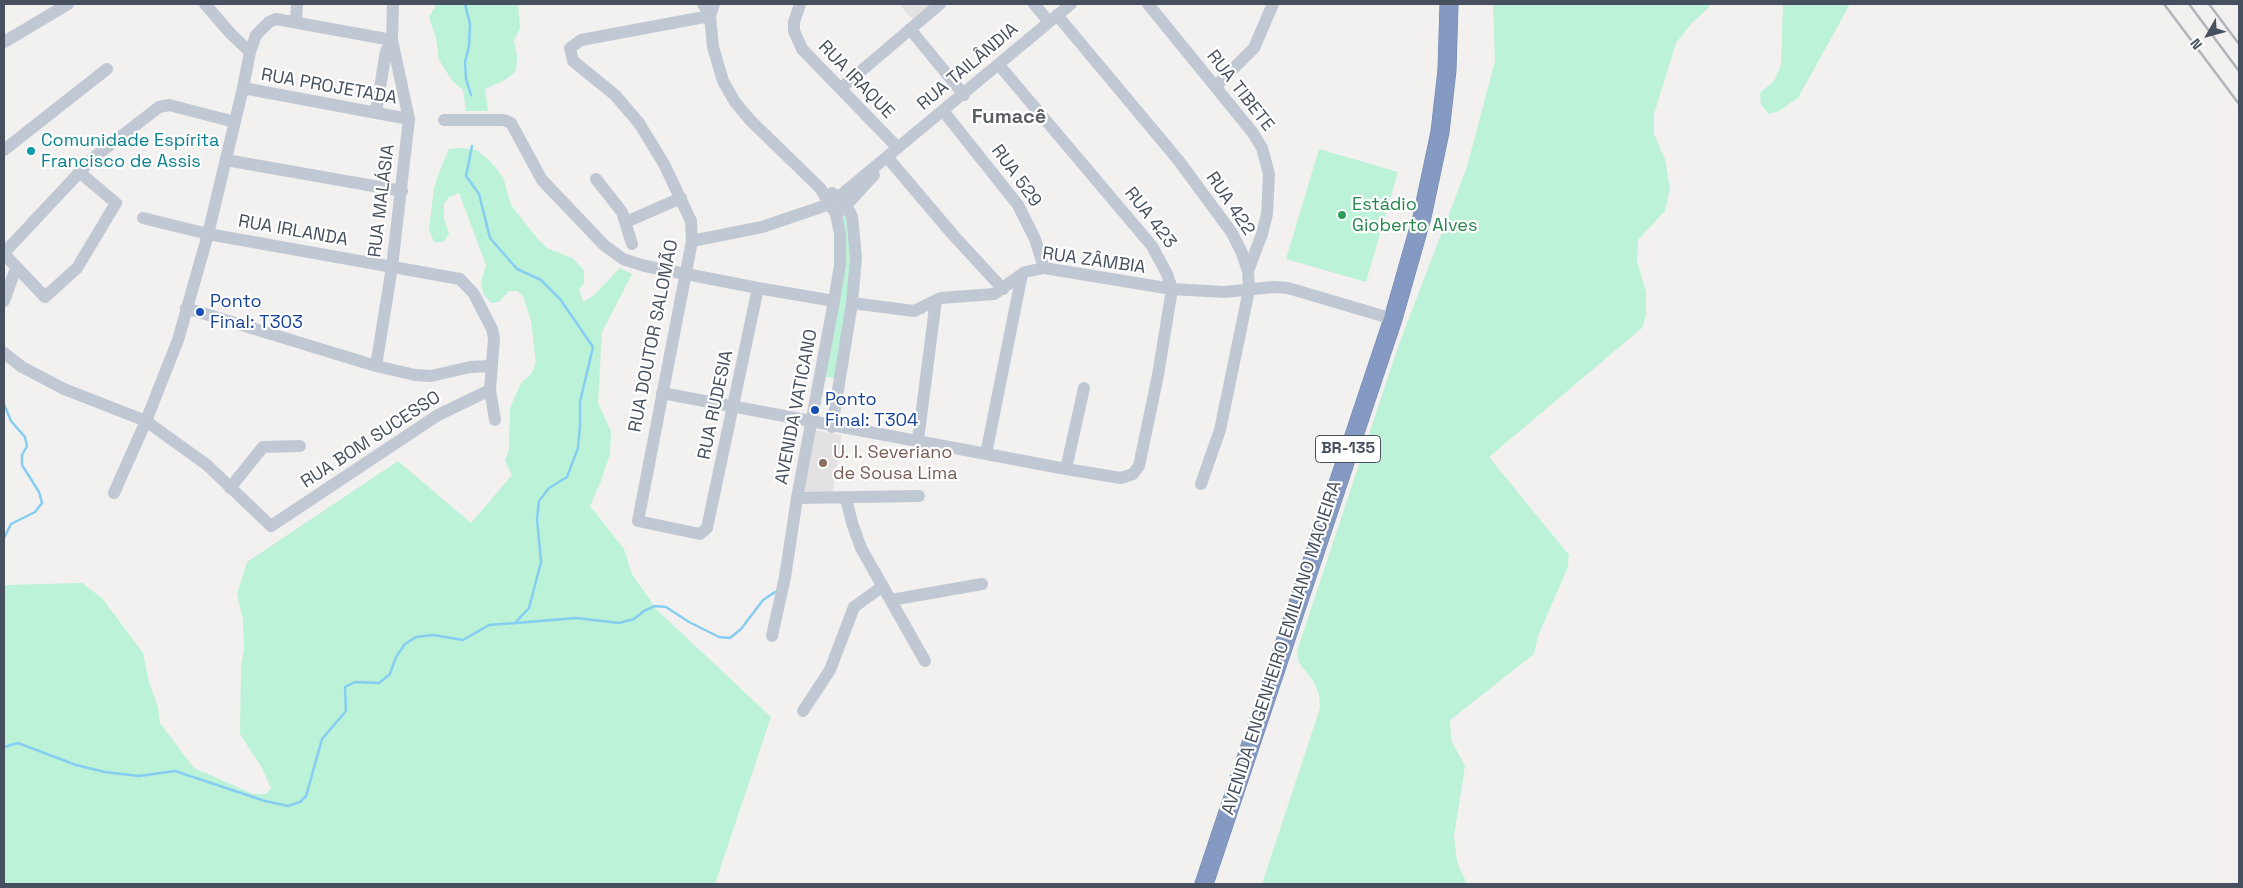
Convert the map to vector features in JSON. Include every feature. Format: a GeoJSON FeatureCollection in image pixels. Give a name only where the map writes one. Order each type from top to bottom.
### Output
{"type":"FeatureCollection","features":[{"type":"Feature","properties":{"kind":"highway","name":"AVENIDA ENGENHEIRO EMILIANO MACIEIRA"},"geometry":{"type":"LineString","coordinates":[[1204,884],[1392,319],[1432,177],[1440,132],[1447,70],[1449,4]]}},
{"type":"Feature","properties":{"kind":"street"},"geometry":{"type":"LineString","coordinates":[[4,42],[68,4]]}},
{"type":"Feature","properties":{"kind":"street"},"geometry":{"type":"LineString","coordinates":[[205,4],[230,34],[250,52]]}},
{"type":"Feature","properties":{"kind":"street"},"geometry":{"type":"LineString","coordinates":[[296,22],[297,4]]}},
{"type":"Feature","properties":{"kind":"street"},"geometry":{"type":"LineString","coordinates":[[376,112],[386,51],[392,40],[393,4]]}},
{"type":"Feature","properties":{"kind":"street"},"geometry":{"type":"LineString","coordinates":[[703,4],[712,10]]}},
{"type":"Feature","properties":{"kind":"street","name":"RUA IRAQUE"},"geometry":{"type":"LineString","coordinates":[[800,4],[794,22],[798,42],[808,56],[898,148]]}},
{"type":"Feature","properties":{"kind":"street"},"geometry":{"type":"LineString","coordinates":[[841,88],[940,4]]}},
{"type":"Feature","properties":{"kind":"street","name":"RUA 422"},"geometry":{"type":"LineString","coordinates":[[1034,4],[1053,18],[1179,160],[1232,233],[1242,253],[1248,271],[1249,290],[1220,430],[1201,484]]}},
{"type":"Feature","properties":{"kind":"street","name":"RUA TAILÂNDIA"},"geometry":{"type":"LineString","coordinates":[[835,205],[887,157],[944,112],[1071,4]]}},
{"type":"Feature","properties":{"kind":"street","name":"RUA TIBETE"},"geometry":{"type":"LineString","coordinates":[[1148,4],[1216,86],[1253,133],[1262,148],[1269,174],[1267,214],[1262,234],[1248,271]]}},
{"type":"Feature","properties":{"kind":"street"},"geometry":{"type":"LineString","coordinates":[[1216,86],[1254,48],[1269,4]]}},
{"type":"Feature","properties":{"kind":"street","name":"AVENIDA VATICANO"},"geometry":{"type":"LineString","coordinates":[[712,10],[717,66],[735,102],[775,146],[820,188],[835,205],[841,246],[818,396],[797,498],[785,577],[772,636]]}},
{"type":"Feature","properties":{"kind":"street","name":"RUA DOUTOR SALOMÃO"},"geometry":{"type":"LineString","coordinates":[[708,528],[700,534],[643,522],[637,518],[692,241],[689,215],[639,122],[615,95],[573,61],[570,48],[581,40],[712,10]]}},
{"type":"Feature","properties":{"kind":"street"},"geometry":{"type":"LineString","coordinates":[[114,493],[169,366],[208,234],[250,52],[260,30],[276,19],[392,40]]}},
{"type":"Feature","properties":{"kind":"street"},"geometry":{"type":"LineString","coordinates":[[910,29],[964,95]]}},
{"type":"Feature","properties":{"kind":"street","name":"RUA MALÁSIA"},"geometry":{"type":"LineString","coordinates":[[376,366],[392,267],[409,119],[392,40]]}},
{"type":"Feature","properties":{"kind":"street","name":"RUA 423"},"geometry":{"type":"LineString","coordinates":[[999,65],[1152,246],[1165,266],[1172,289],[1158,375],[1139,466],[1133,474],[1121,478],[1066,469]]}},
{"type":"Feature","properties":{"kind":"street"},"geometry":{"type":"LineString","coordinates":[[4,150],[107,69]]}},
{"type":"Feature","properties":{"kind":"street","name":"RUA PROJETADA"},"geometry":{"type":"LineString","coordinates":[[243,88],[409,119]]}},
{"type":"Feature","properties":{"kind":"street"},"geometry":{"type":"LineString","coordinates":[[79,172],[116,204],[77,268],[45,297],[4,254],[79,172],[110,143],[164,105],[235,122]]}},
{"type":"Feature","properties":{"kind":"street","name":"RUA 529"},"geometry":{"type":"LineString","coordinates":[[944,112],[1018,205],[1035,239],[1044,268]]}},
{"type":"Feature","properties":{"kind":"street"},"geometry":{"type":"LineString","coordinates":[[444,120],[504,120],[513,126],[542,180],[557,198],[615,255],[638,264],[834,301]]}},
{"type":"Feature","properties":{"kind":"street"},"geometry":{"type":"LineString","coordinates":[[887,157],[1002,289]]}},
{"type":"Feature","properties":{"kind":"street","name":"RUA TAILÂNDIA"},"geometry":{"type":"LineString","coordinates":[[848,206],[887,157]]}},
{"type":"Feature","properties":{"kind":"street"},"geometry":{"type":"LineString","coordinates":[[226,160],[402,191]]}},
{"type":"Feature","properties":{"kind":"street"},"geometry":{"type":"LineString","coordinates":[[596,179],[617,204],[626,222],[632,244]]}},
{"type":"Feature","properties":{"kind":"street"},"geometry":{"type":"LineString","coordinates":[[626,222],[681,198]]}},
{"type":"Feature","properties":{"kind":"street"},"geometry":{"type":"LineString","coordinates":[[692,241],[762,227],[835,205]]}},
{"type":"Feature","properties":{"kind":"street","name":"AVENIDA VATICANO"},"geometry":{"type":"LineString","coordinates":[[832,427],[855,278],[855,227],[848,206],[835,205]]}},
{"type":"Feature","properties":{"kind":"street","name":"RUA IRLANDA"},"geometry":{"type":"LineString","coordinates":[[143,218],[208,234],[460,279],[474,294],[492,329],[494,338],[491,366]]}},
{"type":"Feature","properties":{"kind":"street"},"geometry":{"type":"LineString","coordinates":[[4,301],[16,268]]}},
{"type":"Feature","properties":{"kind":"street","name":"RUA ZÂMBIA"},"geometry":{"type":"LineString","coordinates":[[852,303],[914,311],[936,300],[960,296],[987,296],[1002,289],[1022,274],[1044,268],[1172,289],[1224,292],[1273,287],[1288,288],[1392,319]]}},
{"type":"Feature","properties":{"kind":"street"},"geometry":{"type":"LineString","coordinates":[[986,454],[1022,274]]}},
{"type":"Feature","properties":{"kind":"street","name":"RUA RUDESIA"},"geometry":{"type":"LineString","coordinates":[[708,528],[758,288]]}},
{"type":"Feature","properties":{"kind":"street"},"geometry":{"type":"LineString","coordinates":[[918,440],[936,300]]}},
{"type":"Feature","properties":{"kind":"street"},"geometry":{"type":"LineString","coordinates":[[186,308],[376,366],[415,375],[432,376],[470,367],[491,366],[490,390],[495,420]]}},
{"type":"Feature","properties":{"kind":"street"},"geometry":{"type":"LineString","coordinates":[[4,354],[22,367],[56,385],[146,421],[200,459],[230,488],[262,447],[300,446]]}},
{"type":"Feature","properties":{"kind":"street"},"geometry":{"type":"LineString","coordinates":[[662,393],[832,427],[918,440],[1066,469],[1084,388]]}},
{"type":"Feature","properties":{"kind":"street","name":"RUA BOM SUCESSO"},"geometry":{"type":"LineString","coordinates":[[230,488],[267,524],[274,525],[438,415],[490,390]]}},
{"type":"Feature","properties":{"kind":"street"},"geometry":{"type":"LineString","coordinates":[[818,396],[837,400]]}},
{"type":"Feature","properties":{"kind":"street"},"geometry":{"type":"LineString","coordinates":[[797,498],[919,496]]}},
{"type":"Feature","properties":{"kind":"street"},"geometry":{"type":"LineString","coordinates":[[846,498],[858,541],[925,661]]}},
{"type":"Feature","properties":{"kind":"street"},"geometry":{"type":"LineString","coordinates":[[890,600],[982,584]]}},
{"type":"Feature","properties":{"kind":"street"},"geometry":{"type":"LineString","coordinates":[[803,710],[830,670],[854,607],[883,586]]}},
{"type":"Feature","properties":{"kind":"shaded area"},"geometry":{"type":"Polygon","coordinates":[[[899,4],[933,4],[913,20],[899,4]]]}},
{"type":"Feature","properties":{"kind":"shaded area","name":"U. I. Severiano de Sousa Lima"},"geometry":{"type":"Polygon","coordinates":[[[814,430],[842,435],[832,495],[802,491],[814,430]]]}},
{"type":"Feature","properties":{"kind":"green space"},"geometry":{"type":"Polygon","coordinates":[[[437,4],[518,4],[520,28],[514,41],[517,56],[516,71],[505,80],[485,89],[488,111],[466,111],[463,90],[453,82],[439,60],[436,38],[429,17],[437,4]]]}},
{"type":"Feature","properties":{"kind":"green space"},"geometry":{"type":"Polygon","coordinates":[[[1493,4],[1712,4],[1691,24],[1676,43],[1654,114],[1654,134],[1665,159],[1670,189],[1665,211],[1638,240],[1637,261],[1646,292],[1646,315],[1642,328],[1489,457],[1569,555],[1568,567],[1538,636],[1534,654],[1450,720],[1451,740],[1465,766],[1454,836],[1457,862],[1467,884],[1262,884],[1320,708],[1319,694],[1314,682],[1299,663],[1297,651],[1399,344],[1467,167],[1495,61],[1493,4]]]}},
{"type":"Feature","properties":{"kind":"green space"},"geometry":{"type":"Polygon","coordinates":[[[1783,4],[1850,4],[1798,98],[1779,111],[1769,114],[1761,105],[1760,93],[1774,81],[1781,65],[1783,4]]]}},
{"type":"Feature","properties":{"kind":"green space"},"geometry":{"type":"Polygon","coordinates":[[[449,149],[477,150],[490,161],[503,177],[511,205],[537,238],[547,248],[572,258],[584,270],[584,283],[579,289],[583,302],[593,296],[620,268],[632,274],[602,332],[598,403],[611,431],[610,454],[590,506],[624,549],[632,574],[657,610],[771,717],[715,884],[4,884],[4,585],[82,583],[102,598],[143,653],[149,682],[158,707],[160,723],[194,768],[253,794],[266,794],[271,788],[262,768],[240,734],[241,667],[244,649],[243,620],[237,594],[247,562],[398,461],[471,523],[512,475],[505,461],[509,449],[510,408],[521,383],[531,374],[536,362],[531,321],[523,296],[517,291],[509,291],[499,302],[491,303],[483,293],[481,282],[486,265],[459,193],[449,197],[444,204],[444,219],[449,233],[444,242],[434,242],[429,230],[434,188],[440,170],[449,149]]]}},
{"type":"Feature","properties":{"kind":"green space","name":"Estádio Gioberto Alves"},"geometry":{"type":"Polygon","coordinates":[[[1319,149],[1398,172],[1366,282],[1286,259],[1319,149]]]}},
{"type":"Feature","properties":{"kind":"green space"},"geometry":{"type":"Polygon","coordinates":[[[846,215],[852,260],[837,378],[826,377],[842,217],[846,215]]]}},
{"type":"Feature","properties":{"kind":"waterway"},"geometry":{"type":"LineString","coordinates":[[465,4],[470,24],[469,46],[465,62],[466,79],[471,95]]}},
{"type":"Feature","properties":{"kind":"waterway"},"geometry":{"type":"LineString","coordinates":[[4,747],[18,743],[76,765],[105,772],[139,776],[175,771],[265,801],[288,806],[300,802],[306,796],[322,739],[346,711],[345,687],[355,682],[379,683],[390,674],[396,657],[405,644],[416,637],[433,635],[463,640],[489,625],[515,623],[529,608],[541,562],[537,519],[539,501],[549,488],[567,477],[578,448],[580,402],[593,347],[560,299],[541,280],[517,269],[490,238],[479,194],[466,176],[472,146]]}},
{"type":"Feature","properties":{"kind":"waterway"},"geometry":{"type":"LineString","coordinates":[[4,404],[11,421],[25,437],[27,446],[22,455],[22,465],[39,492],[42,503],[35,512],[11,524],[4,538]]}},
{"type":"Feature","properties":{"kind":"waterway"},"geometry":{"type":"LineString","coordinates":[[516,623],[576,618],[619,623],[634,619],[644,611],[655,606],[666,607],[689,622],[719,637],[730,638],[741,629],[763,600],[775,592]]}},
{"type":"Feature","properties":{"kind":"railway"},"geometry":{"type":"LineString","coordinates":[[2164,4],[2239,104]]}},
{"type":"Feature","properties":{"kind":"railway"},"geometry":{"type":"LineString","coordinates":[[2189,4],[2239,71]]}},
{"type":"Feature","properties":{"kind":"railway"},"geometry":{"type":"LineString","coordinates":[[2209,4],[2239,44]]}},
{"type":"Feature","properties":{"kind":"place","name":"Comunidade Espírita Francisco de Assis"},"geometry":{"type":"Point","coordinates":[31,151]}},
{"type":"Feature","properties":{"kind":"place","name":"Estádio Gioberto Alves"},"geometry":{"type":"Point","coordinates":[1342,215]}},
{"type":"Feature","properties":{"kind":"place","name":"Ponto Final: T303"},"geometry":{"type":"Point","coordinates":[200,312]}},
{"type":"Feature","properties":{"kind":"place","name":"Ponto Final: T304"},"geometry":{"type":"Point","coordinates":[815,410]}},
{"type":"Feature","properties":{"kind":"place","name":"U. I. Severiano de Sousa Lima"},"geometry":{"type":"Point","coordinates":[823,463]}},
{"type":"Feature","properties":{"kind":"district","name":"Fumacê"},"geometry":{"type":"Point","coordinates":[1009,118]}}]}
